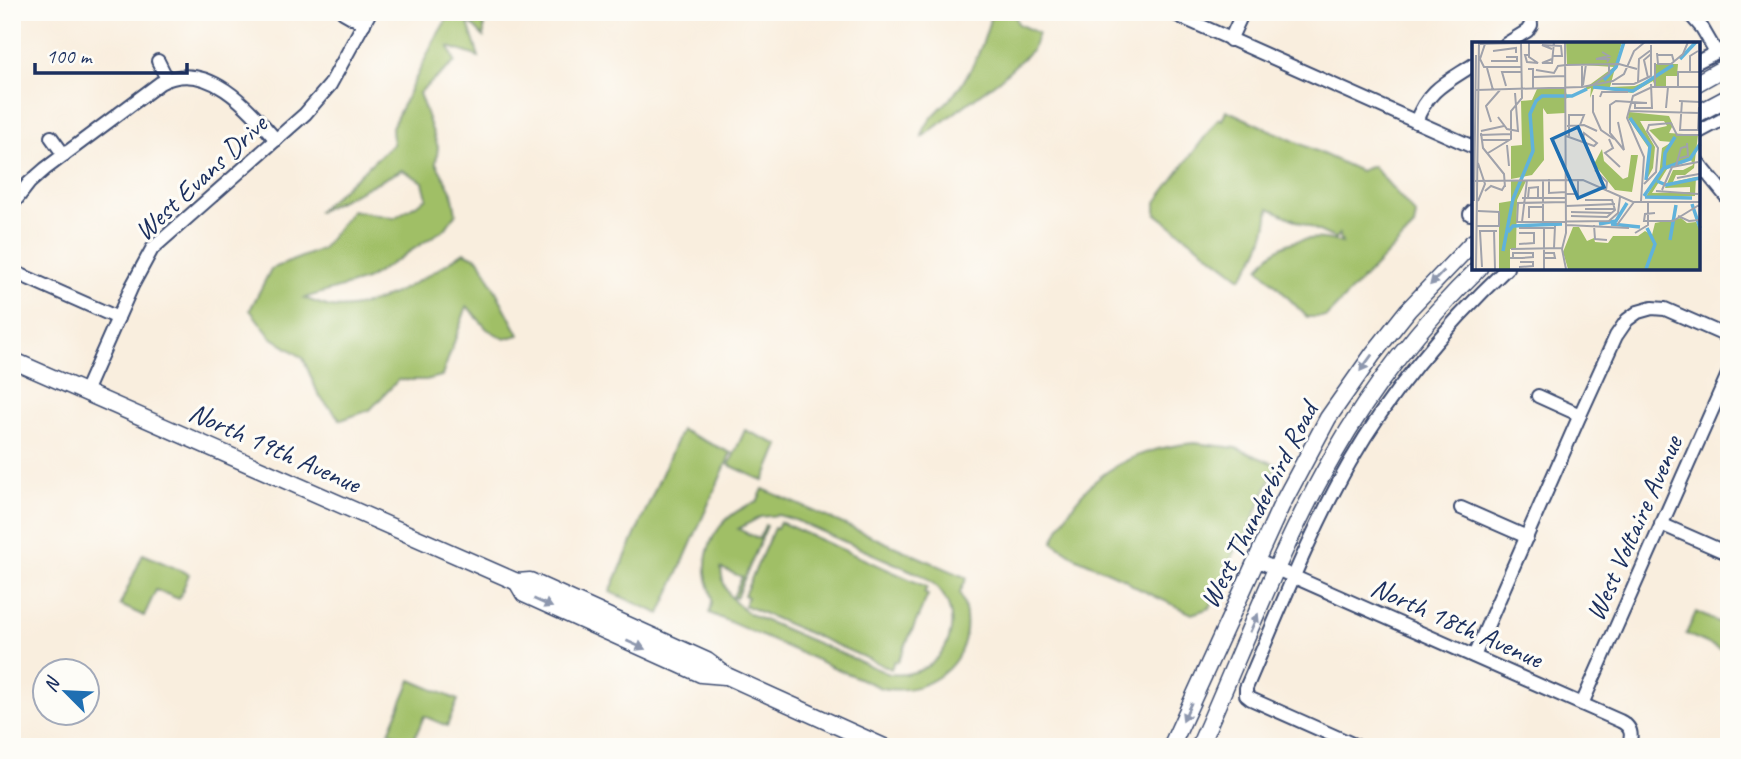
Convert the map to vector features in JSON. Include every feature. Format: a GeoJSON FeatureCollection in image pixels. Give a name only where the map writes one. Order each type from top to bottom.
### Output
{"type":"FeatureCollection","features":[{"type":"Feature","properties":{"kind":"main road"},"geometry":{"type":"LineString","coordinates":[[1699,82],[1729,65]]}},
{"type":"Feature","properties":{"kind":"main road"},"geometry":{"type":"LineString","coordinates":[[1699,113],[1729,97]]}},
{"type":"Feature","properties":{"kind":"main road","name":"West Thunderbird Road"},"geometry":{"type":"LineString","coordinates":[[1171,747],[1294,479],[1328,418],[1356,377],[1424,292],[1472,243]]}},
{"type":"Feature","properties":{"kind":"main road","name":"West Thunderbird Road"},"geometry":{"type":"LineString","coordinates":[[1199,747],[1278,569],[1327,467],[1372,395],[1426,323],[1477,270]]}},
{"type":"Feature","properties":{"kind":"main road","name":"North 19th Avenue"},"geometry":{"type":"LineString","coordinates":[[12,360],[517,582],[530,581],[553,591],[707,661],[727,676],[884,747]]}},
{"type":"Feature","properties":{"kind":"main road"},"geometry":{"type":"LineString","coordinates":[[1204,675],[1227,685]]}},
{"type":"Feature","properties":{"kind":"street"},"geometry":{"type":"LineString","coordinates":[[343,12],[367,18]]}},
{"type":"Feature","properties":{"kind":"street"},"geometry":{"type":"LineString","coordinates":[[1170,12],[1472,147]]}},
{"type":"Feature","properties":{"kind":"street"},"geometry":{"type":"LineString","coordinates":[[1230,40],[1243,12]]}},
{"type":"Feature","properties":{"kind":"street"},"geometry":{"type":"LineString","coordinates":[[1509,42],[1527,30],[1531,24],[1530,12]]}},
{"type":"Feature","properties":{"kind":"street"},"geometry":{"type":"LineString","coordinates":[[1688,12],[1702,28],[1716,52]]}},
{"type":"Feature","properties":{"kind":"street","name":"West Evans Drive"},"geometry":{"type":"LineString","coordinates":[[85,392],[152,248],[305,114],[330,85],[367,18]]}},
{"type":"Feature","properties":{"kind":"street"},"geometry":{"type":"LineString","coordinates":[[1699,61],[1729,46]]}},
{"type":"Feature","properties":{"kind":"street"},"geometry":{"type":"LineString","coordinates":[[158,61],[166,79]]}},
{"type":"Feature","properties":{"kind":"street"},"geometry":{"type":"LineString","coordinates":[[1416,122],[1429,95],[1472,66]]}},
{"type":"Feature","properties":{"kind":"street"},"geometry":{"type":"LineString","coordinates":[[12,205],[29,183],[166,79],[192,76],[208,80],[234,96],[276,140]]}},
{"type":"Feature","properties":{"kind":"street"},"geometry":{"type":"LineString","coordinates":[[1699,132],[1729,116]]}},
{"type":"Feature","properties":{"kind":"street"},"geometry":{"type":"LineString","coordinates":[[51,137],[64,155]]}},
{"type":"Feature","properties":{"kind":"street"},"geometry":{"type":"LineString","coordinates":[[1699,164],[1729,200]]}},
{"type":"Feature","properties":{"kind":"street"},"geometry":{"type":"LineString","coordinates":[[1359,747],[1246,695],[1246,688],[1294,576],[1339,483],[1386,406],[1426,353],[1505,270]]}},
{"type":"Feature","properties":{"kind":"street"},"geometry":{"type":"LineString","coordinates":[[12,271],[118,318]]}},
{"type":"Feature","properties":{"kind":"street"},"geometry":{"type":"LineString","coordinates":[[1474,656],[1580,415],[1616,336],[1627,320],[1638,312],[1652,308],[1665,309],[1729,337]]}},
{"type":"Feature","properties":{"kind":"street","name":"West Voltaire Avenue"},"geometry":{"type":"LineString","coordinates":[[1582,704],[1729,372]]}},
{"type":"Feature","properties":{"kind":"street"},"geometry":{"type":"LineString","coordinates":[[1538,396],[1580,415]]}},
{"type":"Feature","properties":{"kind":"street"},"geometry":{"type":"LineString","coordinates":[[1461,508],[1527,537]]}},
{"type":"Feature","properties":{"kind":"street"},"geometry":{"type":"LineString","coordinates":[[1661,524],[1729,554]]}},
{"type":"Feature","properties":{"kind":"street","name":"North 18th Avenue"},"geometry":{"type":"LineString","coordinates":[[1256,560],[1625,723],[1630,741]]}},
{"type":"Feature","properties":{"kind":"green space"},"geometry":{"type":"Polygon","coordinates":[[[451,12],[484,12],[484,37],[467,20],[479,57],[449,47],[455,62],[419,93],[438,147],[436,163],[452,192],[456,213],[446,228],[366,280],[304,298],[330,307],[346,308],[364,304],[400,290],[464,252],[479,259],[519,335],[505,339],[487,329],[467,306],[442,376],[426,380],[398,380],[370,410],[341,420],[319,396],[303,358],[271,337],[250,310],[271,269],[322,249],[352,210],[394,218],[427,198],[423,182],[402,170],[317,212],[393,144],[392,127],[451,12]]]}},
{"type":"Feature","properties":{"kind":"green space"},"geometry":{"type":"Polygon","coordinates":[[[991,12],[1014,12],[1018,24],[1038,33],[1032,50],[999,80],[922,137],[927,124],[955,93],[973,65],[991,12]]]}},
{"type":"Feature","properties":{"kind":"green space"},"geometry":{"type":"Polygon","coordinates":[[[1226,110],[1360,171],[1373,166],[1416,215],[1414,227],[1326,317],[1307,317],[1259,268],[1266,258],[1285,245],[1307,239],[1342,243],[1339,234],[1336,239],[1269,208],[1261,245],[1241,278],[1156,214],[1156,202],[1219,118],[1222,120],[1226,110]]]}},
{"type":"Feature","properties":{"kind":"green space"},"geometry":{"type":"Polygon","coordinates":[[[681,430],[731,453],[660,614],[610,592],[681,430]]]}},
{"type":"Feature","properties":{"kind":"green space"},"geometry":{"type":"Polygon","coordinates":[[[745,430],[779,445],[764,481],[729,465],[745,430]]]}},
{"type":"Feature","properties":{"kind":"green space"},"geometry":{"type":"Polygon","coordinates":[[[1194,443],[1236,448],[1277,465],[1210,608],[1192,614],[1133,586],[1125,579],[1077,558],[1053,542],[1077,500],[1108,471],[1148,452],[1194,443]]]}},
{"type":"Feature","properties":{"kind":"green space"},"geometry":{"type":"Polygon","coordinates":[[[763,489],[967,578],[960,593],[966,621],[963,646],[947,670],[924,685],[896,690],[881,688],[709,613],[712,596],[706,560],[713,538],[719,528],[736,512],[757,502],[763,489]],[[778,515],[760,517],[738,529],[759,539],[765,525],[767,526],[736,598],[733,597],[742,577],[721,568],[727,590],[740,607],[752,615],[889,674],[910,673],[928,666],[941,654],[949,639],[951,622],[948,605],[938,588],[921,575],[778,515]]]}},
{"type":"Feature","properties":{"kind":"green space"},"geometry":{"type":"Polygon","coordinates":[[[780,522],[927,587],[924,593],[928,595],[898,662],[894,661],[891,669],[744,605],[748,597],[744,595],[774,528],[777,529],[780,522]]]}},
{"type":"Feature","properties":{"kind":"green space"},"geometry":{"type":"Polygon","coordinates":[[[143,554],[189,574],[179,599],[156,590],[144,616],[120,605],[143,554]]]}},
{"type":"Feature","properties":{"kind":"green space"},"geometry":{"type":"Polygon","coordinates":[[[1696,612],[1729,627],[1729,635],[1722,650],[1686,634],[1696,612]]]}},
{"type":"Feature","properties":{"kind":"green space"},"geometry":{"type":"Polygon","coordinates":[[[411,680],[458,700],[447,726],[424,716],[413,742],[389,732],[411,680]]]}}]}
